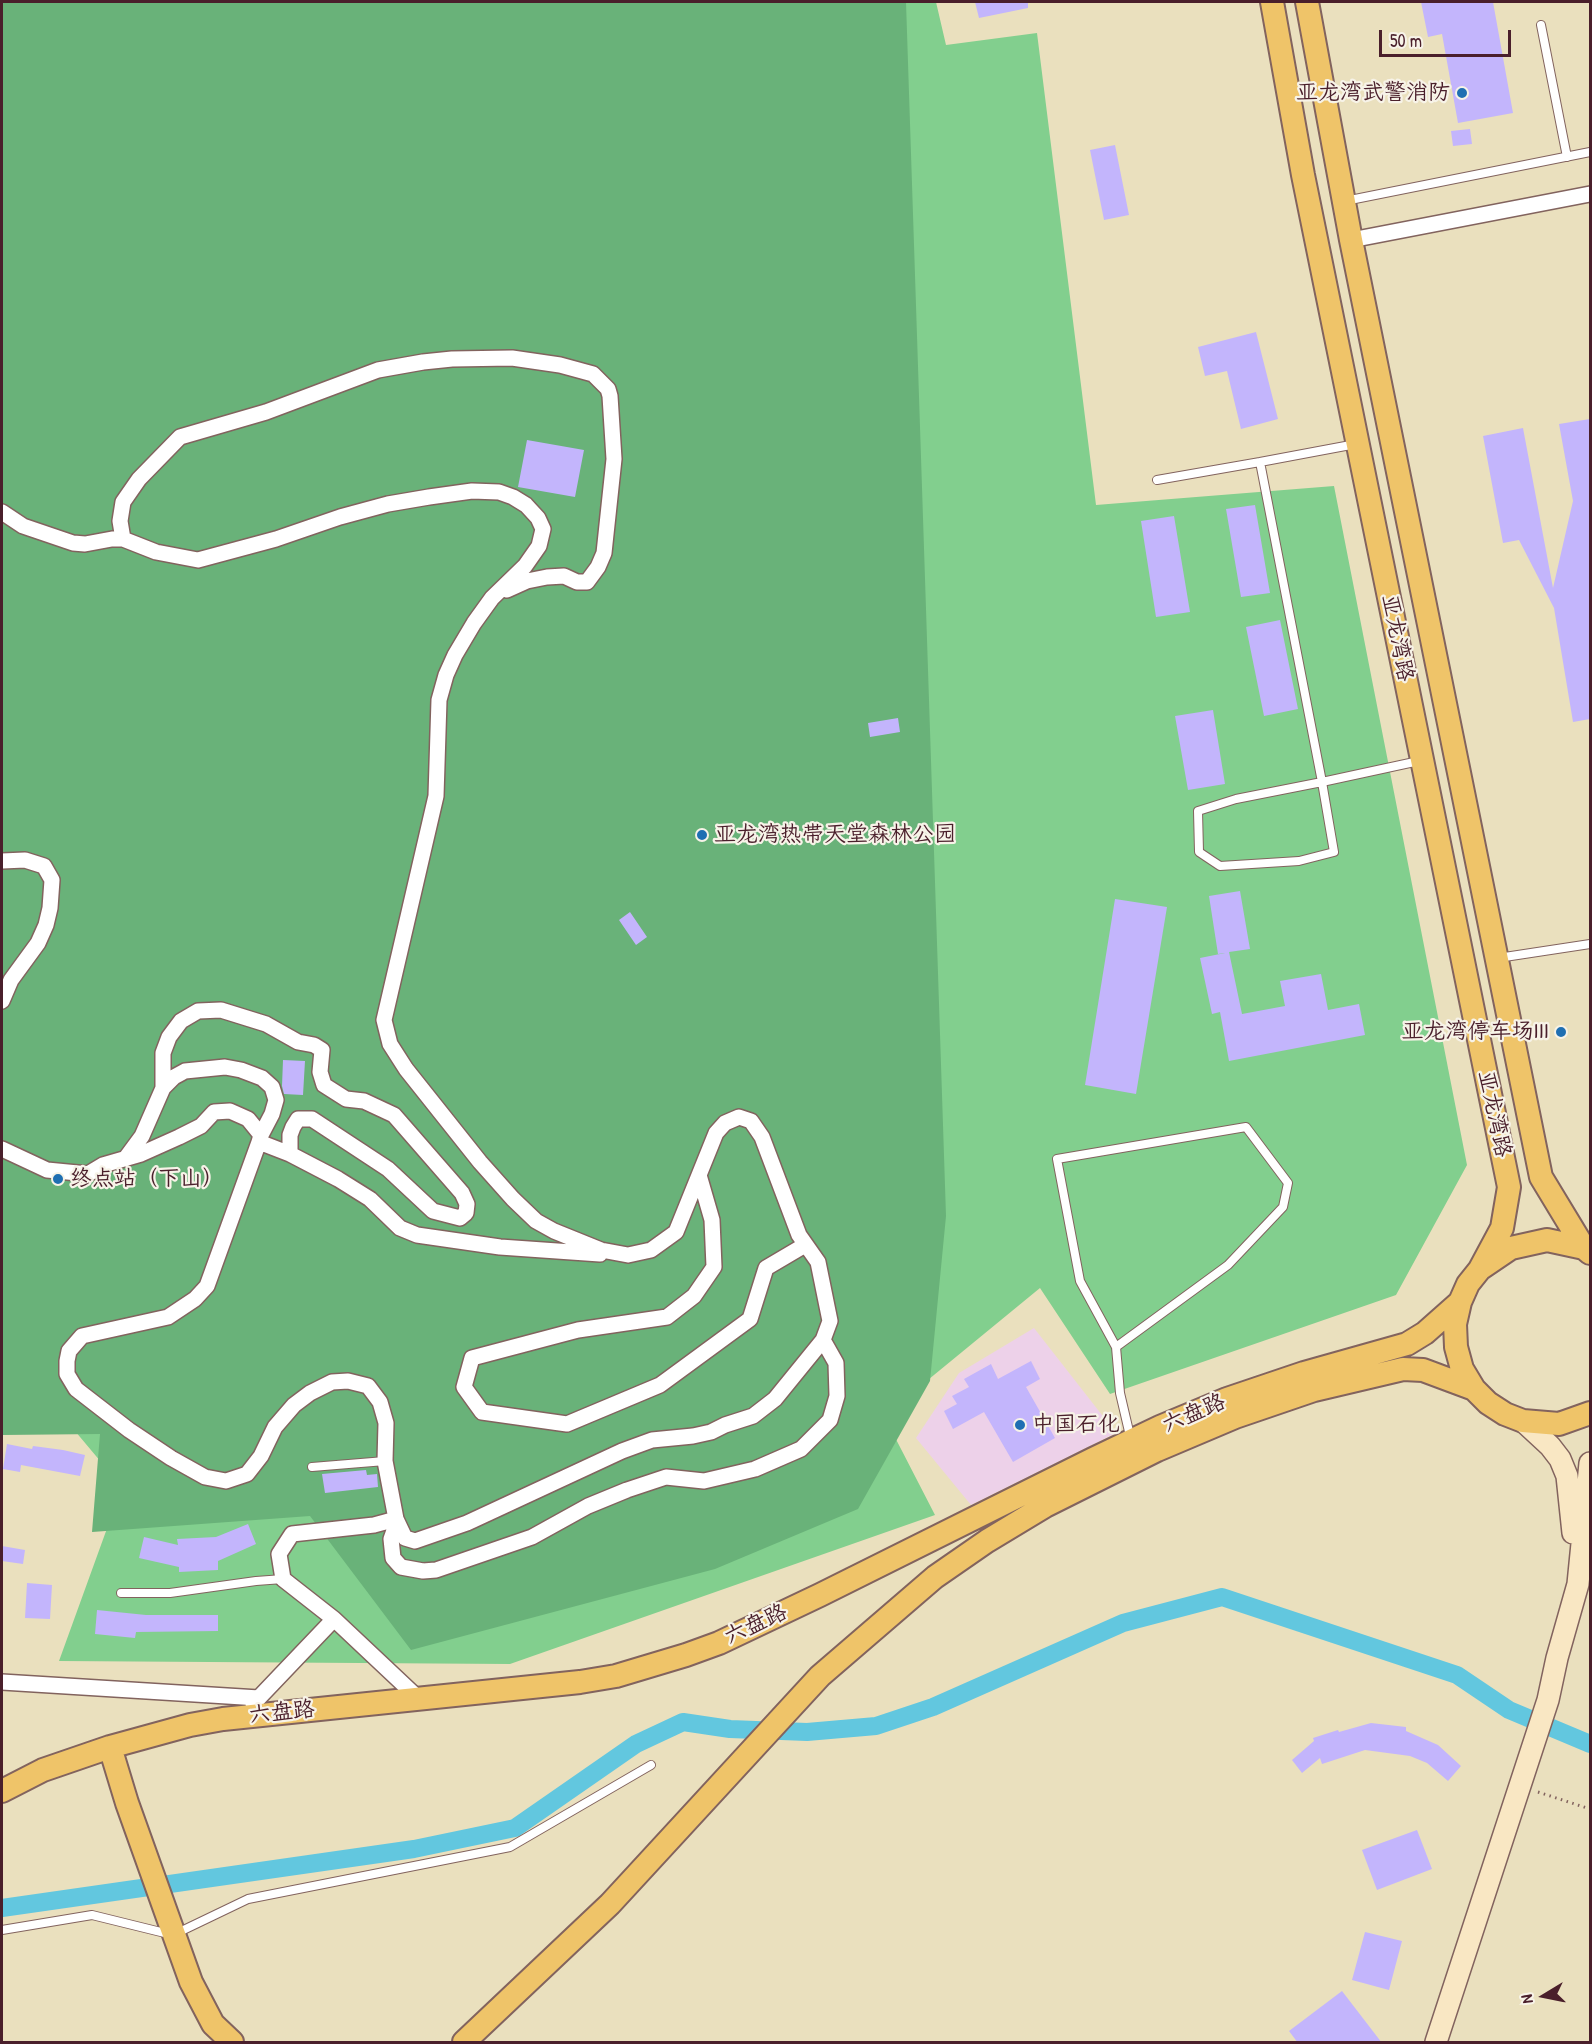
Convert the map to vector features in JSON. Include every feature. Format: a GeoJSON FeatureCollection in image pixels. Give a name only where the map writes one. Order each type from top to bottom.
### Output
{"type":"FeatureCollection","features":[{"type":"Feature","properties":{"kind":"main road","name":"亚龙湾路"},"geometry":{"type":"LineString","coordinates":[[1272,2],[1303,175],[1509,1187],[1502,1228],[1480,1269],[1468,1284],[1460,1302]]}},
{"type":"Feature","properties":{"kind":"main road","name":"亚龙湾路"},"geometry":{"type":"LineString","coordinates":[[1307,2],[1343,202],[1541,1177],[1587,1251]]}},
{"type":"Feature","properties":{"kind":"main road"},"geometry":{"type":"LineString","coordinates":[[1480,1269],[1511,1248],[1547,1240],[1587,1251]]}},
{"type":"Feature","properties":{"kind":"main road"},"geometry":{"type":"LineString","coordinates":[[1460,1302],[1455,1324],[1456,1347],[1462,1369],[1474,1389],[1488,1403],[1505,1414],[1523,1421],[1559,1424],[1590,1413]]}},
{"type":"Feature","properties":{"kind":"main road","name":"六盘路"},"geometry":{"type":"LineString","coordinates":[[2,1791],[43,1770],[110,1747],[190,1725],[580,1682],[616,1676],[686,1655],[719,1643],[820,1595],[1131,1441],[1227,1400],[1304,1373],[1407,1344],[1425,1333],[1460,1302]]}},
{"type":"Feature","properties":{"kind":"main road","name":"六盘路"},"geometry":{"type":"LineString","coordinates":[[464,2043],[610,1904],[820,1676],[935,1577],[987,1541],[1045,1506],[1157,1450],[1235,1417],[1314,1390],[1382,1372],[1404,1369],[1423,1370],[1474,1389]]}},
{"type":"Feature","properties":{"kind":"main road"},"geometry":{"type":"LineString","coordinates":[[110,1747],[127,1803],[191,1983],[213,2024],[232,2043]]}},
{"type":"Feature","properties":{"kind":"street"},"geometry":{"type":"LineString","coordinates":[[1351,240],[1590,194]]}},
{"type":"Feature","properties":{"kind":"street"},"geometry":{"type":"LineString","coordinates":[[123,539],[120,521],[123,502],[139,479],[180,437],[266,412],[378,370],[423,362],[512,358],[560,365],[593,375],[608,389],[610,396],[614,459],[604,553],[598,567],[587,582],[577,582],[564,576],[527,580],[492,598]]}},
{"type":"Feature","properties":{"kind":"street"},"geometry":{"type":"LineString","coordinates":[[2,513],[23,525],[73,543],[86,544],[123,539],[156,552],[198,560],[276,539],[340,517],[388,504],[472,491],[499,492],[513,497],[526,505],[538,518],[543,529],[539,546],[525,566],[492,598],[455,655],[446,675],[439,700],[436,796],[384,1020],[390,1044],[406,1069],[480,1162],[536,1221],[554,1231],[602,1250],[628,1255]]}},
{"type":"Feature","properties":{"kind":"street"},"geometry":{"type":"LineString","coordinates":[[2,861],[25,860],[44,866],[52,880],[46,925],[38,944],[11,980],[2,1001]]}},
{"type":"Feature","properties":{"kind":"street"},"geometry":{"type":"LineString","coordinates":[[163,1088],[163,1053],[169,1037],[181,1022],[198,1011],[221,1010],[266,1024],[282,1035],[298,1042],[314,1045],[322,1050],[320,1072],[324,1085],[346,1099],[363,1101],[394,1115],[462,1193],[467,1204],[466,1213],[460,1218],[433,1211],[388,1168],[312,1119],[298,1119],[290,1135],[290,1154]]}},
{"type":"Feature","properties":{"kind":"street"},"geometry":{"type":"LineString","coordinates":[[2,1149],[46,1170],[88,1174],[103,1165],[125,1159],[201,1126],[214,1112],[230,1111],[248,1119],[260,1138],[354,1189],[369,1199],[400,1228],[417,1235],[536,1251],[628,1255],[651,1250],[676,1232],[716,1133],[725,1123],[739,1117],[751,1121],[762,1137],[805,1245],[818,1262],[830,1321],[823,1340],[775,1399],[753,1416],[711,1432],[652,1440],[622,1451],[467,1523],[415,1541],[405,1538],[397,1520],[385,1461],[386,1423],[380,1402],[368,1386],[348,1381],[332,1382],[310,1393],[294,1405],[275,1427],[261,1456],[247,1474],[226,1481],[205,1477],[171,1458],[76,1389],[67,1374],[66,1361],[69,1351],[82,1336],[168,1317],[195,1299],[207,1286],[260,1138],[276,1100],[272,1086],[262,1078],[225,1067],[185,1071],[174,1077],[163,1088],[142,1136],[125,1159]]}},
{"type":"Feature","properties":{"kind":"street"},"geometry":{"type":"LineString","coordinates":[[699,1175],[712,1220],[714,1267],[694,1296],[667,1317],[578,1330],[472,1358],[464,1387],[482,1412],[567,1424],[660,1385],[750,1319],[766,1268],[805,1245]]}},
{"type":"Feature","properties":{"kind":"street"},"geometry":{"type":"LineString","coordinates":[[397,1520],[391,1539],[393,1558],[401,1567],[423,1571],[436,1570],[532,1537],[588,1506],[666,1477],[704,1481],[755,1470],[801,1449],[830,1420],[837,1396],[836,1363],[823,1340]]}},
{"type":"Feature","properties":{"kind":"street"},"geometry":{"type":"LineString","coordinates":[[1523,1421],[1550,1446],[1560,1459],[1568,1476],[1578,1584]]}},
{"type":"Feature","properties":{"kind":"street"},"geometry":{"type":"LineString","coordinates":[[1436,2043],[1548,1700],[1557,1658],[1578,1584],[1590,1463]]}},
{"type":"Feature","properties":{"kind":"street"},"geometry":{"type":"LineString","coordinates":[[397,1520],[374,1525],[292,1534],[279,1554],[283,1579],[334,1619],[419,1699]]}},
{"type":"Feature","properties":{"kind":"street"},"geometry":{"type":"LineString","coordinates":[[241,1718],[334,1619]]}},
{"type":"Feature","properties":{"kind":"street"},"geometry":{"type":"LineString","coordinates":[[2,1682],[259,1698]]}},
{"type":"Feature","properties":{"kind":"lane"},"geometry":{"type":"LineString","coordinates":[[1541,25],[1567,157]]}},
{"type":"Feature","properties":{"kind":"lane"},"geometry":{"type":"LineString","coordinates":[[1343,202],[1590,152]]}},
{"type":"Feature","properties":{"kind":"lane"},"geometry":{"type":"LineString","coordinates":[[1157,480],[1357,443]]}},
{"type":"Feature","properties":{"kind":"lane"},"geometry":{"type":"LineString","coordinates":[[1260,462],[1322,782],[1334,852],[1299,861],[1220,866],[1200,852],[1198,811],[1236,799],[1322,782],[1421,761]]}},
{"type":"Feature","properties":{"kind":"lane"},"geometry":{"type":"LineString","coordinates":[[1496,958],[1590,944]]}},
{"type":"Feature","properties":{"kind":"lane"},"geometry":{"type":"LineString","coordinates":[[1116,1347],[1228,1265],[1283,1207],[1288,1183],[1245,1127],[1057,1159],[1080,1281],[1116,1347],[1120,1393],[1131,1441]]}},
{"type":"Feature","properties":{"kind":"lane"},"geometry":{"type":"LineString","coordinates":[[312,1467],[385,1461]]}},
{"type":"Feature","properties":{"kind":"lane"},"geometry":{"type":"LineString","coordinates":[[122,1593],[170,1593],[283,1579]]}},
{"type":"Feature","properties":{"kind":"lane"},"geometry":{"type":"LineString","coordinates":[[2,1930],[92,1916],[171,1928],[248,1899],[510,1846],[651,1765]]}},
{"type":"Feature","properties":{"kind":"path"},"geometry":{"type":"LineString","coordinates":[[1519,1787],[1590,1809]]}},
{"type":"Feature","properties":{"kind":"shaded area"},"geometry":{"type":"Polygon","coordinates":[[[1034,1328],[1116,1433],[971,1505],[916,1438],[959,1373],[1034,1328]]]}},
{"type":"Feature","properties":{"kind":"green space","name":"亚龙湾热带天堂森林公园"},"geometry":{"type":"Polygon","coordinates":[[[2,2],[936,2],[946,45],[1037,33],[1096,505],[1334,486],[1467,1165],[1396,1295],[1110,1394],[1040,1288],[884,1416],[935,1515],[510,1664],[59,1661],[122,1487],[54,1406],[2,2]]]}},
{"type":"Feature","properties":{"kind":"green space","name":"亚龙湾热带天堂森林公园"},"geometry":{"type":"Polygon","coordinates":[[[2,2],[906,2],[946,1216],[930,1381],[858,1509],[715,1569],[411,1650],[310,1516],[92,1532],[100,1434],[2,1435],[2,2]]]}},
{"type":"Feature","properties":{"kind":"building"},"geometry":{"type":"Polygon","coordinates":[[[975,2],[1028,2],[1028,8],[979,18],[975,2]]]}},
{"type":"Feature","properties":{"kind":"building"},"geometry":{"type":"Polygon","coordinates":[[[1421,2],[1493,2],[1513,113],[1458,123],[1442,34],[1428,37],[1421,2]]]}},
{"type":"Feature","properties":{"kind":"building"},"geometry":{"type":"Polygon","coordinates":[[[1470,129],[1472,144],[1453,146],[1451,131],[1470,129]]]}},
{"type":"Feature","properties":{"kind":"building"},"geometry":{"type":"Polygon","coordinates":[[[1115,145],[1129,215],[1104,220],[1090,150],[1115,145]]]}},
{"type":"Feature","properties":{"kind":"building"},"geometry":{"type":"Polygon","coordinates":[[[1256,332],[1278,419],[1241,429],[1227,371],[1205,376],[1198,347],[1256,332]]]}},
{"type":"Feature","properties":{"kind":"building"},"geometry":{"type":"Polygon","coordinates":[[[1590,419],[1590,719],[1573,722],[1554,608],[1519,540],[1503,543],[1483,436],[1523,428],[1553,588],[1573,501],[1559,424],[1590,419]]]}},
{"type":"Feature","properties":{"kind":"building"},"geometry":{"type":"Polygon","coordinates":[[[527,440],[584,450],[575,497],[518,487],[527,440]]]}},
{"type":"Feature","properties":{"kind":"building"},"geometry":{"type":"Polygon","coordinates":[[[1255,505],[1270,593],[1241,597],[1226,509],[1255,505]]]}},
{"type":"Feature","properties":{"kind":"building"},"geometry":{"type":"Polygon","coordinates":[[[1174,516],[1190,612],[1156,617],[1141,521],[1174,516]]]}},
{"type":"Feature","properties":{"kind":"building"},"geometry":{"type":"Polygon","coordinates":[[[1280,620],[1298,709],[1264,716],[1246,627],[1280,620]]]}},
{"type":"Feature","properties":{"kind":"building"},"geometry":{"type":"Polygon","coordinates":[[[1213,710],[1225,784],[1188,790],[1175,716],[1213,710]]]}},
{"type":"Feature","properties":{"kind":"building"},"geometry":{"type":"Polygon","coordinates":[[[898,718],[900,732],[870,737],[868,723],[898,718]]]}},
{"type":"Feature","properties":{"kind":"building"},"geometry":{"type":"Polygon","coordinates":[[[1240,891],[1250,949],[1229,952],[1242,1014],[1285,1006],[1280,981],[1321,974],[1328,1010],[1359,1004],[1365,1035],[1229,1061],[1220,1012],[1212,1014],[1200,958],[1225,953],[1218,954],[1209,896],[1240,891]]]}},
{"type":"Feature","properties":{"kind":"building"},"geometry":{"type":"Polygon","coordinates":[[[1115,899],[1167,907],[1136,1094],[1085,1085],[1115,899]]]}},
{"type":"Feature","properties":{"kind":"building"},"geometry":{"type":"Polygon","coordinates":[[[630,912],[647,937],[636,945],[619,920],[630,912]]]}},
{"type":"Feature","properties":{"kind":"building"},"geometry":{"type":"Polygon","coordinates":[[[283,1060],[305,1061],[303,1095],[284,1094],[283,1060]]]}},
{"type":"Feature","properties":{"kind":"building"},"geometry":{"type":"Polygon","coordinates":[[[1031,1361],[1040,1379],[1026,1387],[1055,1438],[1013,1462],[984,1412],[953,1429],[944,1411],[957,1404],[952,1396],[969,1387],[964,1379],[991,1364],[998,1379],[1031,1361]]]}},
{"type":"Feature","properties":{"kind":"building"},"geometry":{"type":"Polygon","coordinates":[[[7,1444],[32,1449],[33,1446],[63,1450],[85,1455],[80,1476],[21,1465],[20,1472],[3,1469],[7,1444]]]}},
{"type":"Feature","properties":{"kind":"building"},"geometry":{"type":"Polygon","coordinates":[[[366,1470],[367,1475],[377,1474],[378,1487],[325,1493],[322,1474],[366,1470]]]}},
{"type":"Feature","properties":{"kind":"building"},"geometry":{"type":"Polygon","coordinates":[[[248,1524],[256,1544],[218,1561],[218,1570],[179,1572],[179,1567],[139,1558],[144,1537],[178,1545],[177,1539],[216,1537],[248,1524]]]}},
{"type":"Feature","properties":{"kind":"building"},"geometry":{"type":"Polygon","coordinates":[[[2,1546],[25,1550],[23,1564],[2,1561],[2,1546]]]}},
{"type":"Feature","properties":{"kind":"building"},"geometry":{"type":"Polygon","coordinates":[[[27,1583],[52,1585],[50,1619],[25,1618],[27,1583]]]}},
{"type":"Feature","properties":{"kind":"building"},"geometry":{"type":"Polygon","coordinates":[[[97,1610],[146,1615],[218,1615],[218,1631],[136,1632],[135,1638],[95,1634],[97,1610]]]}},
{"type":"Feature","properties":{"kind":"building"},"geometry":{"type":"Polygon","coordinates":[[[1371,1723],[1406,1727],[1406,1731],[1438,1745],[1461,1766],[1448,1781],[1427,1763],[1410,1756],[1365,1750],[1322,1764],[1320,1758],[1302,1773],[1292,1760],[1314,1741],[1313,1738],[1371,1723]]]}},
{"type":"Feature","properties":{"kind":"building"},"geometry":{"type":"Polygon","coordinates":[[[1417,1830],[1432,1869],[1377,1890],[1362,1850],[1417,1830]]]}},
{"type":"Feature","properties":{"kind":"building"},"geometry":{"type":"Polygon","coordinates":[[[1365,1932],[1402,1941],[1389,1990],[1352,1980],[1365,1932]]]}},
{"type":"Feature","properties":{"kind":"building"},"geometry":{"type":"Polygon","coordinates":[[[1342,1991],[1382,2043],[1298,2043],[1289,2031],[1342,1991]]]}},
{"type":"Feature","properties":{"kind":"waterway"},"geometry":{"type":"LineString","coordinates":[[2,1908],[414,1849],[515,1828],[636,1744],[683,1722],[730,1729],[807,1732],[876,1726],[933,1707],[1123,1623],[1222,1597],[1457,1675],[1509,1710],[1590,1744]]}},
{"type":"Feature","properties":{"kind":"place","name":"亚龙湾武警消防"},"geometry":{"type":"Point","coordinates":[1462,93]}},
{"type":"Feature","properties":{"kind":"place","name":"亚龙湾热带天堂森林公园"},"geometry":{"type":"Point","coordinates":[702,835]}},
{"type":"Feature","properties":{"kind":"place","name":"亚龙湾停车场III"},"geometry":{"type":"Point","coordinates":[1561,1032]}},
{"type":"Feature","properties":{"kind":"place","name":"终点站（下山）"},"geometry":{"type":"Point","coordinates":[58,1179]}},
{"type":"Feature","properties":{"kind":"place","name":"中国石化"},"geometry":{"type":"Point","coordinates":[1020,1425]}}]}
